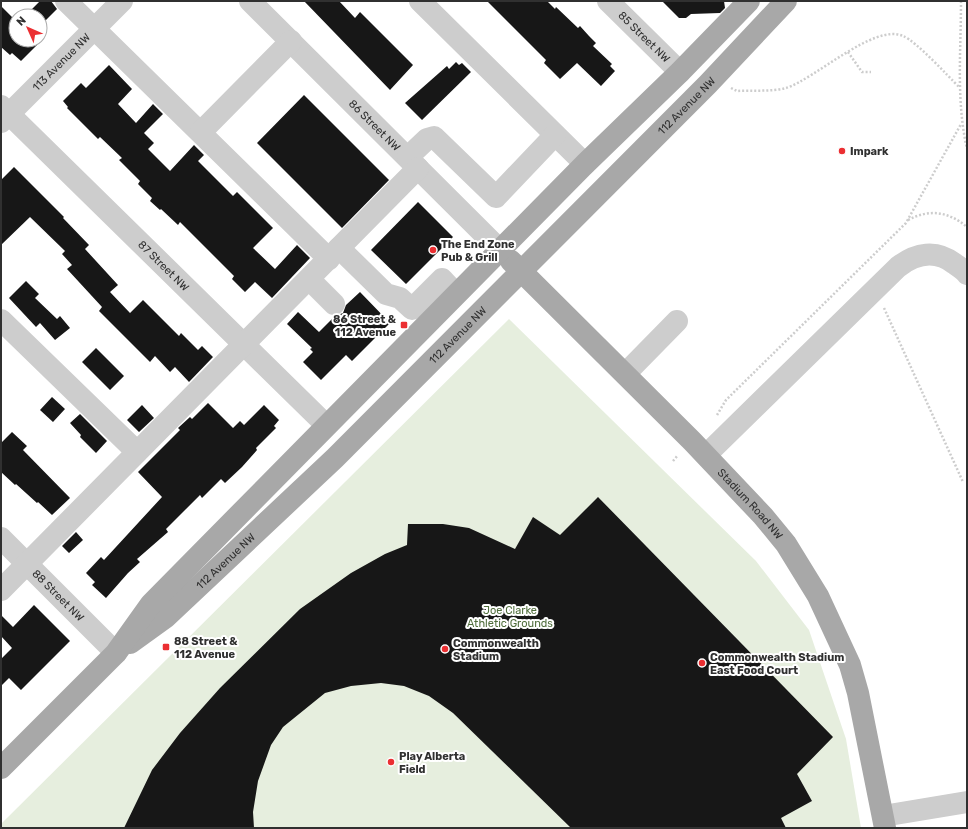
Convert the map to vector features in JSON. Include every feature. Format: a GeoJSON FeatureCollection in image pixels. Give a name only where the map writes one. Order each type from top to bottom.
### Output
{"type":"FeatureCollection","features":[{"type":"Feature","properties":{"kind":"main road","name":"112 Avenue NW"},"geometry":{"type":"LineString","coordinates":[[116,653],[151,604],[326,425],[585,164],[680,72],[749,1]]}},
{"type":"Feature","properties":{"kind":"main road","name":"112 Avenue NW"},"geometry":{"type":"LineString","coordinates":[[1,768],[116,653],[166,617],[329,464],[708,84],[786,1]]}},
{"type":"Feature","properties":{"kind":"main road","name":"Stadium Road NW"},"geometry":{"type":"LineString","coordinates":[[500,250],[706,455],[763,516],[786,544],[806,574],[830,619],[850,665],[858,693],[884,822]]}},
{"type":"Feature","properties":{"kind":"street"},"geometry":{"type":"LineString","coordinates":[[66,1],[93,29],[201,132],[334,253],[386,294],[400,298],[412,309],[442,279],[456,294]]}},
{"type":"Feature","properties":{"kind":"street","name":"113 Avenue NW"},"geometry":{"type":"LineString","coordinates":[[4,114],[122,1]]}},
{"type":"Feature","properties":{"kind":"street","name":"86 Street NW"},"geometry":{"type":"LineString","coordinates":[[250,1],[500,250]]}},
{"type":"Feature","properties":{"kind":"street"},"geometry":{"type":"LineString","coordinates":[[420,1],[585,164]]}},
{"type":"Feature","properties":{"kind":"street","name":"85 Street NW"},"geometry":{"type":"LineString","coordinates":[[608,1],[680,72]]}},
{"type":"Feature","properties":{"kind":"street"},"geometry":{"type":"LineString","coordinates":[[201,132],[291,41]]}},
{"type":"Feature","properties":{"kind":"street","name":"87 Street NW"},"geometry":{"type":"LineString","coordinates":[[4,114],[245,344],[326,425]]}},
{"type":"Feature","properties":{"kind":"street"},"geometry":{"type":"LineString","coordinates":[[1,590],[334,253],[413,163],[427,139],[434,137],[496,197],[555,135]]}},
{"type":"Feature","properties":{"kind":"street"},"geometry":{"type":"LineString","coordinates":[[706,455],[848,302],[873,292],[907,260],[919,255],[930,253],[943,256],[967,274]]}},
{"type":"Feature","properties":{"kind":"street"},"geometry":{"type":"LineString","coordinates":[[309,279],[334,304]]}},
{"type":"Feature","properties":{"kind":"street"},"geometry":{"type":"LineString","coordinates":[[1,320],[137,452]]}},
{"type":"Feature","properties":{"kind":"street"},"geometry":{"type":"LineString","coordinates":[[624,374],[677,321]]}},
{"type":"Feature","properties":{"kind":"street","name":"88 Street NW"},"geometry":{"type":"LineString","coordinates":[[1,538],[116,653]]}},
{"type":"Feature","properties":{"kind":"street"},"geometry":{"type":"LineString","coordinates":[[884,822],[967,802]]}},
{"type":"Feature","properties":{"kind":"path"},"geometry":{"type":"LineString","coordinates":[[961,1],[959,87],[961,124],[967,149]]}},
{"type":"Feature","properties":{"kind":"path"},"geometry":{"type":"LineString","coordinates":[[725,84],[737,91],[785,88],[848,52],[880,36],[890,33],[903,36],[959,87]]}},
{"type":"Feature","properties":{"kind":"path"},"geometry":{"type":"LineString","coordinates":[[848,52],[862,72],[871,72]]}},
{"type":"Feature","properties":{"kind":"path"},"geometry":{"type":"LineString","coordinates":[[907,221],[961,124]]}},
{"type":"Feature","properties":{"kind":"path"},"geometry":{"type":"LineString","coordinates":[[715,419],[726,400],[907,221],[919,214],[928,212],[952,217],[967,227]]}},
{"type":"Feature","properties":{"kind":"path"},"geometry":{"type":"LineString","coordinates":[[838,290],[848,302]]}},
{"type":"Feature","properties":{"kind":"path"},"geometry":{"type":"LineString","coordinates":[[873,292],[880,299],[963,482]]}},
{"type":"Feature","properties":{"kind":"path"},"geometry":{"type":"LineString","coordinates":[[673,461],[678,455]]}},
{"type":"Feature","properties":{"kind":"green space","name":"Joe Clarke Athletic Grounds"},"geometry":{"type":"Polygon","coordinates":[[[509,319],[756,561],[809,630],[846,739],[861,828],[1,828],[1,824],[509,319]]]}},
{"type":"Feature","properties":{"kind":"building"},"geometry":{"type":"Polygon","coordinates":[[[40,1],[51,1],[57,9],[48,18],[48,8],[33,8],[40,1]]]}},
{"type":"Feature","properties":{"kind":"building"},"geometry":{"type":"Polygon","coordinates":[[[304,1],[339,1],[355,18],[360,12],[413,65],[390,90],[304,1]]]}},
{"type":"Feature","properties":{"kind":"building"},"geometry":{"type":"Polygon","coordinates":[[[487,1],[547,1],[555,9],[556,7],[578,28],[580,26],[596,43],[593,46],[612,64],[610,66],[615,71],[601,86],[577,63],[560,79],[544,63],[546,60],[487,1]]]}},
{"type":"Feature","properties":{"kind":"building"},"geometry":{"type":"Polygon","coordinates":[[[662,1],[724,1],[725,8],[720,13],[691,14],[686,18],[679,18],[662,1]]]}},
{"type":"Feature","properties":{"kind":"building"},"geometry":{"type":"Polygon","coordinates":[[[1,6],[8,13],[8,48],[34,48],[21,61],[12,53],[10,55],[1,47],[1,6]]]}},
{"type":"Feature","properties":{"kind":"building"},"geometry":{"type":"Polygon","coordinates":[[[456,62],[459,65],[462,63],[471,72],[422,120],[405,103],[447,66],[449,69],[456,62]]]}},
{"type":"Feature","properties":{"kind":"building"},"geometry":{"type":"Polygon","coordinates":[[[109,65],[132,89],[118,104],[136,123],[153,104],[163,114],[144,133],[154,143],[148,149],[170,171],[194,145],[204,155],[198,161],[233,196],[237,192],[273,228],[253,248],[275,269],[297,245],[310,258],[272,298],[255,282],[245,292],[232,279],[234,276],[180,222],[178,225],[150,201],[152,198],[138,184],[140,181],[119,160],[122,158],[100,137],[98,139],[67,108],[68,107],[63,101],[81,83],[86,88],[109,65]]]}},
{"type":"Feature","properties":{"kind":"building"},"geometry":{"type":"Polygon","coordinates":[[[304,95],[389,180],[342,228],[257,143],[304,95]]]}},
{"type":"Feature","properties":{"kind":"building"},"geometry":{"type":"Polygon","coordinates":[[[14,167],[64,217],[63,218],[89,245],[85,249],[118,285],[110,292],[130,313],[143,300],[179,336],[181,333],[198,350],[202,346],[213,357],[189,382],[175,367],[170,372],[155,356],[150,362],[99,311],[102,307],[67,269],[72,265],[62,254],[65,251],[30,217],[1,245],[1,180],[14,167]]]}},
{"type":"Feature","properties":{"kind":"building"},"geometry":{"type":"Polygon","coordinates":[[[418,202],[453,237],[406,284],[371,250],[418,202]]]}},
{"type":"Feature","properties":{"kind":"building"},"geometry":{"type":"Polygon","coordinates":[[[26,281],[39,294],[35,298],[57,319],[60,316],[70,328],[55,340],[40,323],[36,327],[9,298],[26,281]]]}},
{"type":"Feature","properties":{"kind":"building"},"geometry":{"type":"Polygon","coordinates":[[[360,292],[390,323],[352,361],[346,355],[321,380],[303,362],[313,352],[310,349],[312,348],[287,324],[298,312],[319,332],[335,316],[343,313],[346,305],[360,292]]]}},
{"type":"Feature","properties":{"kind":"building"},"geometry":{"type":"Polygon","coordinates":[[[96,348],[124,376],[110,390],[82,362],[96,348]]]}},
{"type":"Feature","properties":{"kind":"building"},"geometry":{"type":"Polygon","coordinates":[[[52,397],[65,409],[53,422],[40,410],[52,397]]]}},
{"type":"Feature","properties":{"kind":"building"},"geometry":{"type":"Polygon","coordinates":[[[208,403],[233,428],[240,421],[244,425],[264,405],[279,420],[274,426],[276,428],[256,448],[257,450],[242,467],[225,483],[221,479],[202,498],[200,495],[166,529],[168,532],[137,559],[140,562],[106,598],[92,585],[95,582],[86,573],[101,557],[104,560],[162,497],[138,472],[180,430],[178,428],[190,417],[192,419],[208,403]]]}},
{"type":"Feature","properties":{"kind":"building"},"geometry":{"type":"Polygon","coordinates":[[[142,405],[154,418],[139,432],[127,420],[142,405]]]}},
{"type":"Feature","properties":{"kind":"building"},"geometry":{"type":"Polygon","coordinates":[[[80,414],[107,441],[96,453],[80,437],[81,435],[70,423],[80,414]]]}},
{"type":"Feature","properties":{"kind":"building"},"geometry":{"type":"Polygon","coordinates":[[[12,432],[27,446],[23,450],[70,498],[52,515],[1,472],[1,443],[12,432]]]}},
{"type":"Feature","properties":{"kind":"building","name":"Commonwealth Stadium"},"geometry":{"type":"Polygon","coordinates":[[[598,497],[833,737],[797,774],[812,801],[781,818],[786,828],[571,828],[453,713],[429,696],[404,686],[381,683],[351,686],[325,693],[283,727],[271,745],[258,781],[253,812],[254,828],[124,828],[152,770],[180,733],[220,688],[300,609],[351,573],[385,554],[407,545],[408,524],[443,524],[469,528],[515,549],[533,517],[560,535],[598,497]]]}},
{"type":"Feature","properties":{"kind":"building"},"geometry":{"type":"Polygon","coordinates":[[[76,532],[83,540],[69,553],[62,546],[76,532]]]}},
{"type":"Feature","properties":{"kind":"building"},"geometry":{"type":"Polygon","coordinates":[[[34,605],[70,641],[21,690],[9,678],[1,686],[1,659],[12,648],[1,636],[1,615],[13,627],[34,605]]]}},
{"type":"Feature","properties":{"kind":"place","name":"Impark"},"geometry":{"type":"Point","coordinates":[842,151]}},
{"type":"Feature","properties":{"kind":"place","name":"The End Zone Pub & Grill"},"geometry":{"type":"Point","coordinates":[433,250]}},
{"type":"Feature","properties":{"kind":"place","name":"86 Street & 112 Avenue"},"geometry":{"type":"Point","coordinates":[404,325]}},
{"type":"Feature","properties":{"kind":"place","name":"88 Street & 112 Avenue"},"geometry":{"type":"Point","coordinates":[166,647]}},
{"type":"Feature","properties":{"kind":"place","name":"Commonwealth Stadium"},"geometry":{"type":"Point","coordinates":[445,649]}},
{"type":"Feature","properties":{"kind":"place","name":"Commonwealth Stadium East Food Court"},"geometry":{"type":"Point","coordinates":[702,663]}},
{"type":"Feature","properties":{"kind":"place","name":"Play Alberta Field"},"geometry":{"type":"Point","coordinates":[391,762]}}]}
